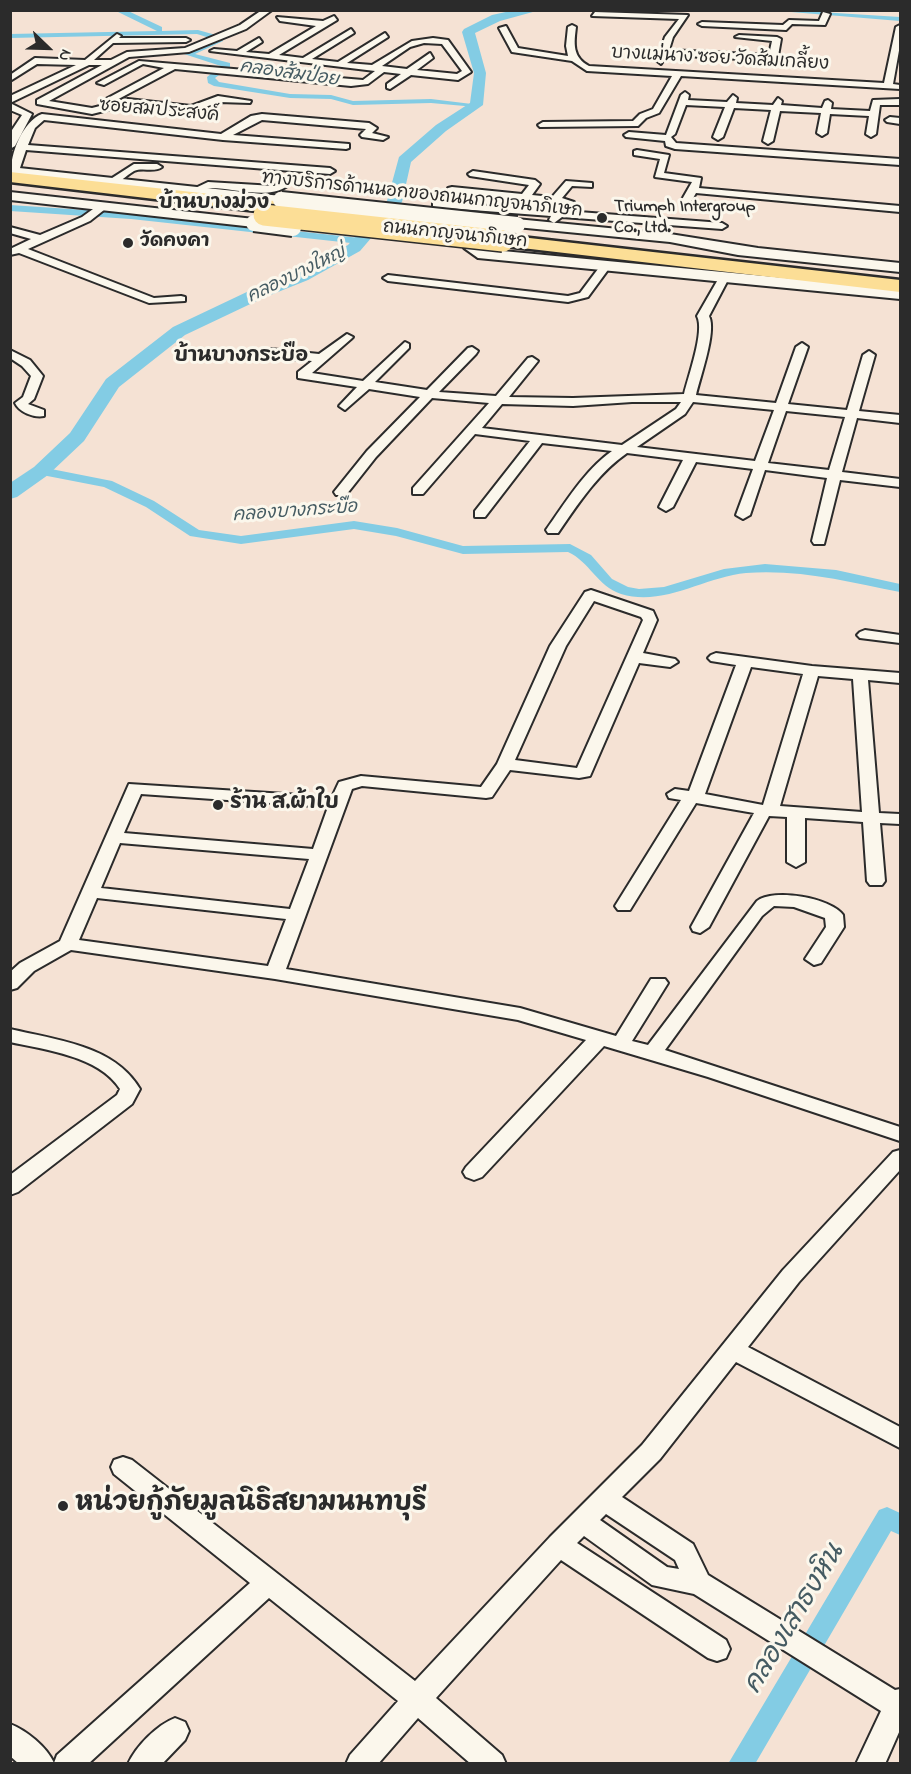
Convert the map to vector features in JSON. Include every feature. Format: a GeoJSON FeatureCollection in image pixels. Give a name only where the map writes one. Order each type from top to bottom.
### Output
{"type":"FeatureCollection","features":[{"type":"Feature","properties":{"kind":"highway"},"geometry":{"type":"LineString","coordinates":[[11,176],[104,181]]}},
{"type":"Feature","properties":{"kind":"highway","name":"ถนนกาญจนาภิเษก"},"geometry":{"type":"LineString","coordinates":[[11,176],[268,211],[900,276]]}},
{"type":"Feature","properties":{"kind":"highway"},"geometry":{"type":"LineString","coordinates":[[10,194],[47,200]]}},
{"type":"Feature","properties":{"kind":"highway","name":"ถนนกาญจนาภิเษก"},"geometry":{"type":"LineString","coordinates":[[506,237],[900,286]]}},
{"type":"Feature","properties":{"kind":"main road","name":"ทางบริการด้านนอกของถนนกาญจนาภิเษก"},"geometry":{"type":"LineString","coordinates":[[104,181],[194,191],[268,211]]}},
{"type":"Feature","properties":{"kind":"main road"},"geometry":{"type":"LineString","coordinates":[[47,200],[100,209],[268,211]]}},
{"type":"Feature","properties":{"kind":"main road"},"geometry":{"type":"LineString","coordinates":[[753,252],[670,238],[501,222],[472,248],[478,253],[605,267],[726,276],[900,294]]}},
{"type":"Feature","properties":{"kind":"main road","name":"ทางบริการด้านนอกของถนนกาญจนาภิเษก"},"geometry":{"type":"LineString","coordinates":[[506,237],[753,252],[900,268]]}},
{"type":"Feature","properties":{"kind":"main road"},"geometry":{"type":"LineString","coordinates":[[506,237],[726,276]]}},
{"type":"Feature","properties":{"kind":"street"},"geometry":{"type":"LineString","coordinates":[[247,101],[218,99],[192,109],[129,102],[99,111],[40,102],[132,54],[175,52],[219,37],[268,10]]}},
{"type":"Feature","properties":{"kind":"street"},"geometry":{"type":"LineString","coordinates":[[292,20],[303,14]]}},
{"type":"Feature","properties":{"kind":"street"},"geometry":{"type":"LineString","coordinates":[[595,14],[685,17],[742,27],[789,22],[833,24]]}},
{"type":"Feature","properties":{"kind":"street"},"geometry":{"type":"LineString","coordinates":[[822,23],[826,14]]}},
{"type":"Feature","properties":{"kind":"street"},"geometry":{"type":"LineString","coordinates":[[704,21],[737,16],[756,20],[760,15]]}},
{"type":"Feature","properties":{"kind":"street"},"geometry":{"type":"LineString","coordinates":[[656,74],[669,37],[685,17]]}},
{"type":"Feature","properties":{"kind":"street"},"geometry":{"type":"LineString","coordinates":[[280,19],[330,21],[353,27],[306,59]]}},
{"type":"Feature","properties":{"kind":"street"},"geometry":{"type":"LineString","coordinates":[[272,56],[330,21]]}},
{"type":"Feature","properties":{"kind":"street"},"geometry":{"type":"LineString","coordinates":[[699,34],[704,21]]}},
{"type":"Feature","properties":{"kind":"street"},"geometry":{"type":"LineString","coordinates":[[789,22],[806,29]]}},
{"type":"Feature","properties":{"kind":"street"},"geometry":{"type":"LineString","coordinates":[[572,27],[573,57]]}},
{"type":"Feature","properties":{"kind":"street"},"geometry":{"type":"LineString","coordinates":[[732,78],[736,67],[734,56],[742,27]]}},
{"type":"Feature","properties":{"kind":"street"},"geometry":{"type":"LineString","coordinates":[[888,86],[900,27]]}},
{"type":"Feature","properties":{"kind":"street"},"geometry":{"type":"LineString","coordinates":[[503,28],[513,49],[532,56],[573,57]]}},
{"type":"Feature","properties":{"kind":"street"},"geometry":{"type":"LineString","coordinates":[[341,63],[385,35]]}},
{"type":"Feature","properties":{"kind":"street"},"geometry":{"type":"LineString","coordinates":[[739,37],[777,39],[773,57]]}},
{"type":"Feature","properties":{"kind":"street"},"geometry":{"type":"LineString","coordinates":[[10,100],[86,63],[103,51],[114,38],[186,40]]}},
{"type":"Feature","properties":{"kind":"street"},"geometry":{"type":"LineString","coordinates":[[239,53],[259,40]]}},
{"type":"Feature","properties":{"kind":"street"},"geometry":{"type":"LineString","coordinates":[[10,79],[35,61],[177,66],[342,82],[365,82],[380,68],[414,41],[424,40],[445,42],[467,72],[458,76],[380,68],[306,59],[214,51]]}},
{"type":"Feature","properties":{"kind":"street"},"geometry":{"type":"LineString","coordinates":[[692,52],[695,43]]}},
{"type":"Feature","properties":{"kind":"street"},"geometry":{"type":"LineString","coordinates":[[103,51],[165,50]]}},
{"type":"Feature","properties":{"kind":"street"},"geometry":{"type":"LineString","coordinates":[[664,52],[796,59]]}},
{"type":"Feature","properties":{"kind":"street"},"geometry":{"type":"LineString","coordinates":[[390,86],[430,56]]}},
{"type":"Feature","properties":{"kind":"street"},"geometry":{"type":"LineString","coordinates":[[532,56],[573,57]]}},
{"type":"Feature","properties":{"kind":"street","name":"บางแม่นาง ซอย วัดส้มเกลี้ยง"},"geometry":{"type":"LineString","coordinates":[[573,57],[592,68],[656,74],[900,87]]}},
{"type":"Feature","properties":{"kind":"street"},"geometry":{"type":"LineString","coordinates":[[661,62],[693,64]]}},
{"type":"Feature","properties":{"kind":"street"},"geometry":{"type":"LineString","coordinates":[[123,94],[88,89],[139,64]]}},
{"type":"Feature","properties":{"kind":"street"},"geometry":{"type":"LineString","coordinates":[[102,105],[177,66]]}},
{"type":"Feature","properties":{"kind":"street"},"geometry":{"type":"LineString","coordinates":[[241,79],[251,72]]}},
{"type":"Feature","properties":{"kind":"street"},"geometry":{"type":"LineString","coordinates":[[543,125],[636,124],[643,116],[656,111],[677,75]]}},
{"type":"Feature","properties":{"kind":"street"},"geometry":{"type":"LineString","coordinates":[[333,88],[342,82]]}},
{"type":"Feature","properties":{"kind":"street"},"geometry":{"type":"LineString","coordinates":[[659,127],[672,131],[684,98],[827,107],[874,114]]}},
{"type":"Feature","properties":{"kind":"street"},"geometry":{"type":"LineString","coordinates":[[61,104],[70,99]]}},
{"type":"Feature","properties":{"kind":"street"},"geometry":{"type":"LineString","coordinates":[[718,137],[732,101]]}},
{"type":"Feature","properties":{"kind":"street"},"geometry":{"type":"LineString","coordinates":[[871,134],[876,102],[900,102]]}},
{"type":"Feature","properties":{"kind":"street"},"geometry":{"type":"LineString","coordinates":[[768,141],[778,104]]}},
{"type":"Feature","properties":{"kind":"street"},"geometry":{"type":"LineString","coordinates":[[10,106],[27,114],[10,146]]}},
{"type":"Feature","properties":{"kind":"street"},"geometry":{"type":"LineString","coordinates":[[822,133],[827,107]]}},
{"type":"Feature","properties":{"kind":"street","name":"ซอยสมประสงค์"},"geometry":{"type":"LineString","coordinates":[[11,176],[35,121],[42,117],[223,137],[254,118],[262,117],[369,126],[372,128],[364,135],[383,137]]}},
{"type":"Feature","properties":{"kind":"street"},"geometry":{"type":"LineString","coordinates":[[890,120],[900,120]]}},
{"type":"Feature","properties":{"kind":"street"},"geometry":{"type":"LineString","coordinates":[[629,135],[667,138],[670,146],[834,158],[868,164],[900,162]]}},
{"type":"Feature","properties":{"kind":"street"},"geometry":{"type":"LineString","coordinates":[[223,137],[346,146]]}},
{"type":"Feature","properties":{"kind":"street"},"geometry":{"type":"LineString","coordinates":[[23,147],[331,176],[144,166],[134,167],[104,181]]}},
{"type":"Feature","properties":{"kind":"street"},"geometry":{"type":"LineString","coordinates":[[716,162],[722,150]]}},
{"type":"Feature","properties":{"kind":"street"},"geometry":{"type":"LineString","coordinates":[[637,153],[665,156],[656,174],[698,180],[685,203]]}},
{"type":"Feature","properties":{"kind":"street"},"geometry":{"type":"LineString","coordinates":[[830,171],[834,158]]}},
{"type":"Feature","properties":{"kind":"street"},"geometry":{"type":"LineString","coordinates":[[474,174],[535,183],[525,197]]}},
{"type":"Feature","properties":{"kind":"street"},"geometry":{"type":"LineString","coordinates":[[555,200],[569,183],[589,190],[600,181]]}},
{"type":"Feature","properties":{"kind":"street"},"geometry":{"type":"LineString","coordinates":[[194,191],[208,185],[274,189],[282,187],[286,182]]}},
{"type":"Feature","properties":{"kind":"street"},"geometry":{"type":"LineString","coordinates":[[484,193],[495,183]]}},
{"type":"Feature","properties":{"kind":"street"},"geometry":{"type":"LineString","coordinates":[[792,204],[802,185]]}},
{"type":"Feature","properties":{"kind":"street"},"geometry":{"type":"LineString","coordinates":[[452,190],[580,202]]}},
{"type":"Feature","properties":{"kind":"street"},"geometry":{"type":"LineString","coordinates":[[693,190],[744,191],[792,204],[848,205],[900,214]]}},
{"type":"Feature","properties":{"kind":"street"},"geometry":{"type":"LineString","coordinates":[[737,205],[744,191]]}},
{"type":"Feature","properties":{"kind":"street"},"geometry":{"type":"LineString","coordinates":[[844,216],[852,193]]}},
{"type":"Feature","properties":{"kind":"street"},"geometry":{"type":"LineString","coordinates":[[548,225],[562,214],[569,202]]}},
{"type":"Feature","properties":{"kind":"street"},"geometry":{"type":"LineString","coordinates":[[437,205],[723,226]]}},
{"type":"Feature","properties":{"kind":"street"},"geometry":{"type":"LineString","coordinates":[[14,251],[86,219],[100,209]]}},
{"type":"Feature","properties":{"kind":"street"},"geometry":{"type":"LineString","coordinates":[[23,234],[43,225]]}},
{"type":"Feature","properties":{"kind":"street"},"geometry":{"type":"LineString","coordinates":[[10,230],[41,239]]}},
{"type":"Feature","properties":{"kind":"street"},"geometry":{"type":"LineString","coordinates":[[14,251],[153,301],[181,299]]}},
{"type":"Feature","properties":{"kind":"street"},"geometry":{"type":"LineString","coordinates":[[388,278],[568,299],[584,295],[605,267]]}},
{"type":"Feature","properties":{"kind":"street"},"geometry":{"type":"LineString","coordinates":[[553,530],[606,461],[622,448],[666,424],[681,411],[689,398],[706,322],[713,317],[726,276]]}},
{"type":"Feature","properties":{"kind":"street"},"geometry":{"type":"LineString","coordinates":[[347,337],[302,375],[430,396],[500,402],[689,398],[900,419]]}},
{"type":"Feature","properties":{"kind":"street"},"geometry":{"type":"LineString","coordinates":[[345,406],[405,346]]}},
{"type":"Feature","properties":{"kind":"street"},"geometry":{"type":"LineString","coordinates":[[743,515],[802,347]]}},
{"type":"Feature","properties":{"kind":"street"},"geometry":{"type":"LineString","coordinates":[[341,492],[368,456],[430,396],[472,351]]}},
{"type":"Feature","properties":{"kind":"street"},"geometry":{"type":"LineString","coordinates":[[10,353],[26,363],[37,376],[28,399],[16,406]]}},
{"type":"Feature","properties":{"kind":"street"},"geometry":{"type":"LineString","coordinates":[[255,356],[270,353],[321,358]]}},
{"type":"Feature","properties":{"kind":"street"},"geometry":{"type":"LineString","coordinates":[[819,541],[834,475],[869,355]]}},
{"type":"Feature","properties":{"kind":"street"},"geometry":{"type":"LineString","coordinates":[[418,491],[470,430],[500,402],[532,361]]}},
{"type":"Feature","properties":{"kind":"street"},"geometry":{"type":"LineString","coordinates":[[16,406],[40,413]]}},
{"type":"Feature","properties":{"kind":"street"},"geometry":{"type":"LineString","coordinates":[[470,430],[900,483]]}},
{"type":"Feature","properties":{"kind":"street"},"geometry":{"type":"LineString","coordinates":[[480,514],[538,438]]}},
{"type":"Feature","properties":{"kind":"street"},"geometry":{"type":"LineString","coordinates":[[666,507],[691,458]]}},
{"type":"Feature","properties":{"kind":"street"},"geometry":{"type":"LineString","coordinates":[[275,973],[345,786],[361,781],[481,795],[491,789],[505,764],[558,646],[591,595],[648,614],[650,620],[635,651],[635,657],[627,668],[584,772],[505,764]]}},
{"type":"Feature","properties":{"kind":"street"},"geometry":{"type":"LineString","coordinates":[[865,635],[900,639]]}},
{"type":"Feature","properties":{"kind":"street"},"geometry":{"type":"LineString","coordinates":[[635,657],[670,662]]}},
{"type":"Feature","properties":{"kind":"street"},"geometry":{"type":"LineString","coordinates":[[716,658],[812,671],[900,678]]}},
{"type":"Feature","properties":{"kind":"street"},"geometry":{"type":"LineString","coordinates":[[624,906],[687,796],[745,662]]}},
{"type":"Feature","properties":{"kind":"street"},"geometry":{"type":"LineString","coordinates":[[700,927],[767,811],[812,671]]}},
{"type":"Feature","properties":{"kind":"street"},"geometry":{"type":"LineString","coordinates":[[860,675],[876,881]]}},
{"type":"Feature","properties":{"kind":"street"},"geometry":{"type":"LineString","coordinates":[[10,984],[27,967],[68,944],[92,892],[133,790],[138,788],[339,803]]}},
{"type":"Feature","properties":{"kind":"street"},"geometry":{"type":"LineString","coordinates":[[687,796],[767,811],[900,819]]}},
{"type":"Feature","properties":{"kind":"street"},"geometry":{"type":"LineString","coordinates":[[796,813],[796,862]]}},
{"type":"Feature","properties":{"kind":"street"},"geometry":{"type":"LineString","coordinates":[[114,837],[319,855]]}},
{"type":"Feature","properties":{"kind":"street"},"geometry":{"type":"LineString","coordinates":[[92,892],[296,915]]}},
{"type":"Feature","properties":{"kind":"street"},"geometry":{"type":"LineString","coordinates":[[653,1053],[756,912],[767,901],[791,901],[834,915],[835,927],[814,959]]}},
{"type":"Feature","properties":{"kind":"street"},"geometry":{"type":"LineString","coordinates":[[68,944],[275,973],[520,1014],[653,1053],[900,1134]]}},
{"type":"Feature","properties":{"kind":"street"},"geometry":{"type":"LineString","coordinates":[[474,1172],[611,1040],[657,983]]}},
{"type":"Feature","properties":{"kind":"street"},"geometry":{"type":"LineString","coordinates":[[10,1035],[99,1061],[126,1078],[130,1089],[125,1099],[10,1187]]}},
{"type":"Feature","properties":{"kind":"street"},"geometry":{"type":"LineString","coordinates":[[360,1764],[559,1545],[651,1452],[815,1249],[900,1156]]}},
{"type":"Feature","properties":{"kind":"street"},"geometry":{"type":"LineString","coordinates":[[734,1350],[900,1438]]}},
{"type":"Feature","properties":{"kind":"street"},"geometry":{"type":"LineString","coordinates":[[123,1467],[417,1699],[492,1764]]}},
{"type":"Feature","properties":{"kind":"street"},"geometry":{"type":"LineString","coordinates":[[604,1499],[684,1552],[699,1583]]}},
{"type":"Feature","properties":{"kind":"street"},"geometry":{"type":"LineString","coordinates":[[582,1521],[662,1577],[699,1583],[825,1662],[900,1705],[870,1764]]}},
{"type":"Feature","properties":{"kind":"street"},"geometry":{"type":"LineString","coordinates":[[559,1545],[717,1648]]}},
{"type":"Feature","properties":{"kind":"street"},"geometry":{"type":"LineString","coordinates":[[67,1764],[269,1582]]}},
{"type":"Feature","properties":{"kind":"street"},"geometry":{"type":"LineString","coordinates":[[142,1764],[175,1731]]}},
{"type":"Feature","properties":{"kind":"street"},"geometry":{"type":"LineString","coordinates":[[10,1737],[40,1764]]}},
{"type":"Feature","properties":{"kind":"waterway"},"geometry":{"type":"LineString","coordinates":[[117,10],[159,29]]}},
{"type":"Feature","properties":{"kind":"waterway","name":"คลองบางใหญ่"},"geometry":{"type":"LineString","coordinates":[[10,493],[41,471],[77,437],[112,383],[179,331],[257,294],[302,277],[354,248],[394,202],[404,160],[441,128],[476,105],[480,73],[468,32],[496,18],[534,10]]}},
{"type":"Feature","properties":{"kind":"waterway"},"geometry":{"type":"LineString","coordinates":[[791,10],[900,19]]}},
{"type":"Feature","properties":{"kind":"waterway","name":"คลองส้มป่อย"},"geometry":{"type":"LineString","coordinates":[[10,36],[198,32],[220,39],[188,54],[227,65],[211,77],[211,81],[217,84],[290,96],[331,97],[353,103],[431,101],[476,105]]}},
{"type":"Feature","properties":{"kind":"waterway"},"geometry":{"type":"LineString","coordinates":[[10,208],[131,216],[360,241]]}},
{"type":"Feature","properties":{"kind":"waterway","name":"คลองบางกระบือ"},"geometry":{"type":"LineString","coordinates":[[41,471],[108,484],[150,504],[195,533],[241,540],[354,525],[397,532],[463,550],[570,548],[586,558],[607,582],[626,591],[639,593],[664,591],[724,573],[765,568],[836,574],[900,588]]}},
{"type":"Feature","properties":{"kind":"waterway","name":"คลองเสาธงหิน"},"geometry":{"type":"LineString","coordinates":[[741,1764],[887,1517],[900,1525]]}},
{"type":"Feature","properties":{"kind":"place","name":"Triumph Intergroup Co., Ltd."},"geometry":{"type":"Point","coordinates":[602,218]}},
{"type":"Feature","properties":{"kind":"place","name":"วัดคงคา"},"geometry":{"type":"Point","coordinates":[128,243]}},
{"type":"Feature","properties":{"kind":"place","name":"ร้าน ส.ผ้าใบ"},"geometry":{"type":"Point","coordinates":[218,805]}},
{"type":"Feature","properties":{"kind":"place","name":"หน่วยกู้ภัยมูลนิธิสยามนนทบุรี"},"geometry":{"type":"Point","coordinates":[63,1506]}},
{"type":"Feature","properties":{"kind":"district","name":"บ้านบางม่วง"},"geometry":{"type":"Point","coordinates":[214,205]}},
{"type":"Feature","properties":{"kind":"district","name":"บ้านบางกระบือ"},"geometry":{"type":"Point","coordinates":[241,358]}}]}
